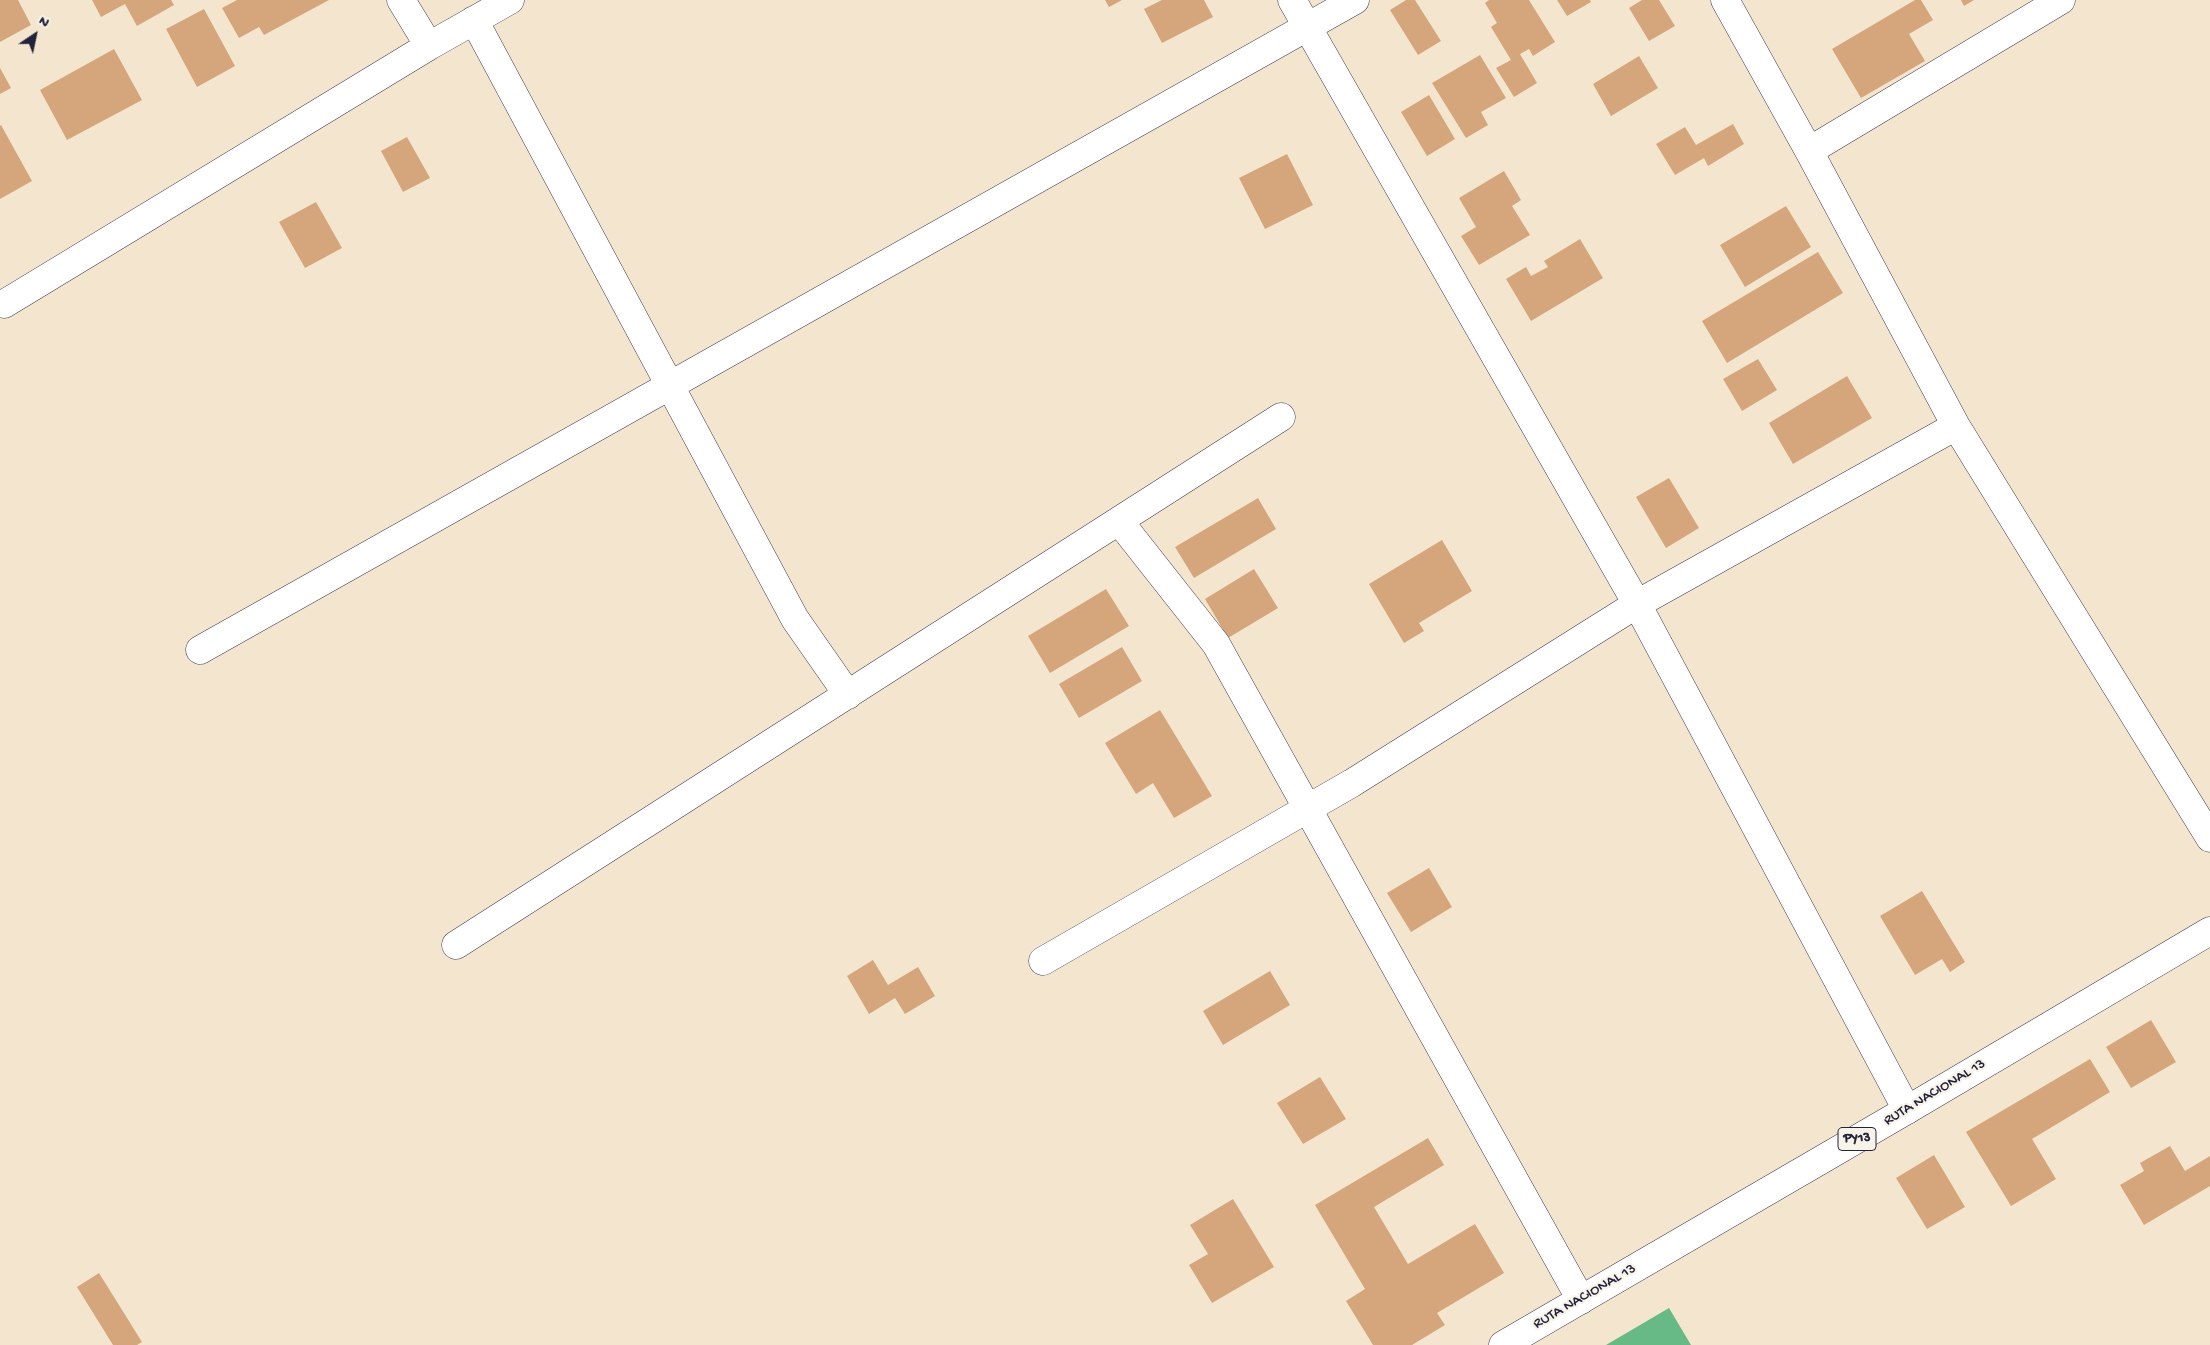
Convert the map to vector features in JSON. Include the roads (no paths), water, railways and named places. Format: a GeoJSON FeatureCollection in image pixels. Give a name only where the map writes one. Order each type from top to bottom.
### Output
{"type":"FeatureCollection","features":[{"type":"Feature","properties":{"kind":"main road"},"geometry":{"type":"LineString","coordinates":[[401,0],[429,46]]}},
{"type":"Feature","properties":{"kind":"main road"},"geometry":{"type":"LineString","coordinates":[[4,304],[429,46],[510,0]]}},
{"type":"Feature","properties":{"kind":"main road"},"geometry":{"type":"LineString","coordinates":[[1292,0],[1637,604],[1907,1110]]}},
{"type":"Feature","properties":{"kind":"main road"},"geometry":{"type":"LineString","coordinates":[[200,650],[1354,0]]}},
{"type":"Feature","properties":{"kind":"main road"},"geometry":{"type":"LineString","coordinates":[[1725,0],[1810,150],[1956,426],[2210,838]]}},
{"type":"Feature","properties":{"kind":"main road"},"geometry":{"type":"LineString","coordinates":[[1810,150],[2062,0]]}},
{"type":"Feature","properties":{"kind":"main road"},"geometry":{"type":"LineString","coordinates":[[474,20],[795,618],[848,695]]}},
{"type":"Feature","properties":{"kind":"main road"},"geometry":{"type":"LineString","coordinates":[[456,945],[1281,417]]}},
{"type":"Feature","properties":{"kind":"main road"},"geometry":{"type":"LineString","coordinates":[[1043,961],[1352,783],[1637,604],[1956,426]]}},
{"type":"Feature","properties":{"kind":"main road"},"geometry":{"type":"LineString","coordinates":[[1119,521],[1216,644],[1581,1300]]}},
{"type":"Feature","properties":{"kind":"main road","name":"RUTA NACIONAL 13"},"geometry":{"type":"LineString","coordinates":[[1503,1345],[2210,931]]}}]}
